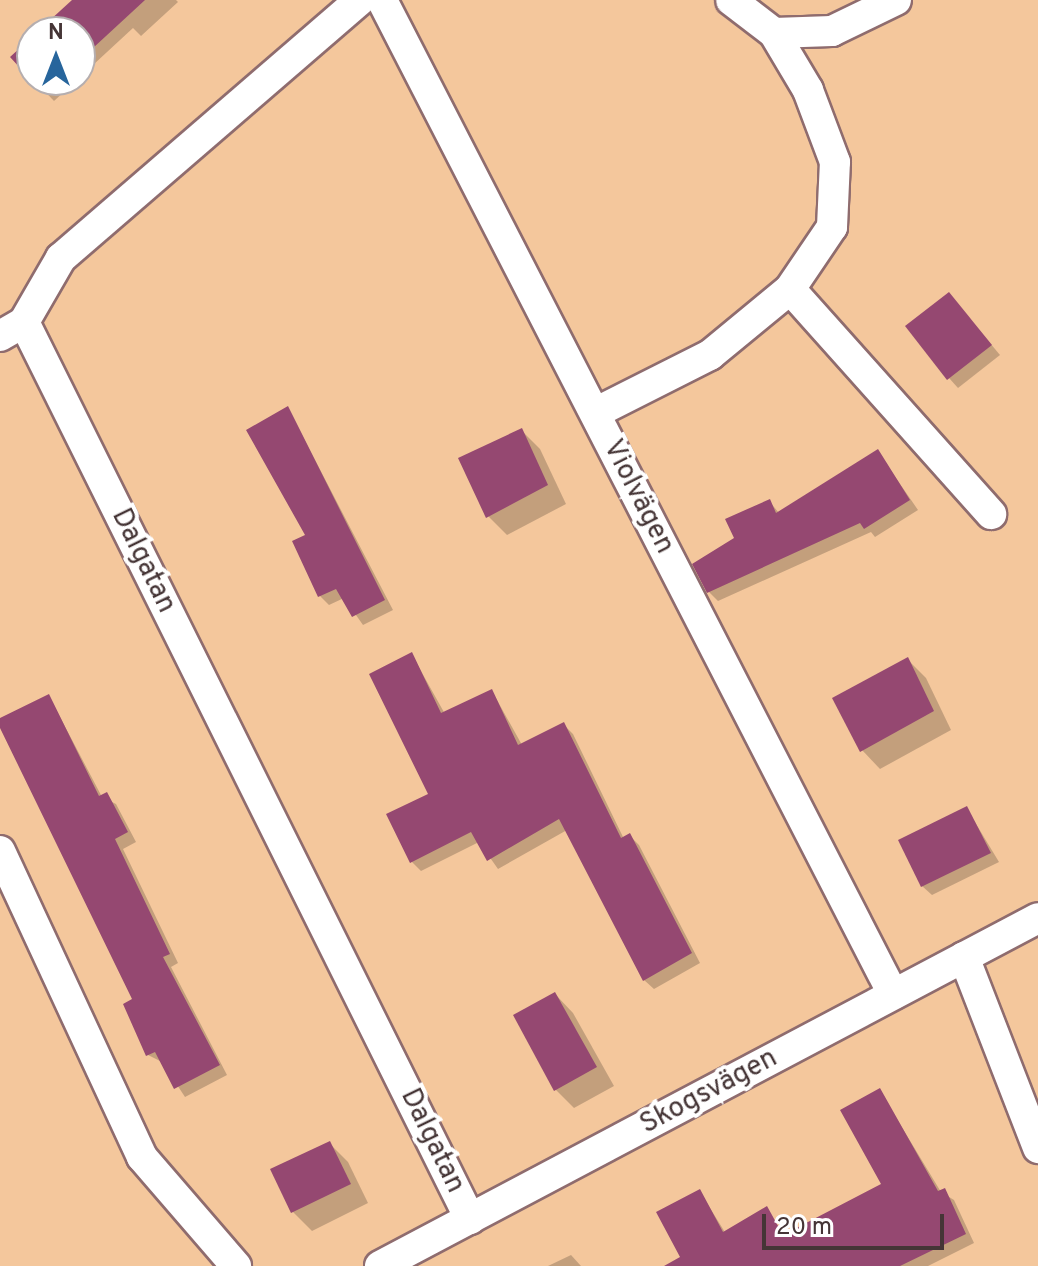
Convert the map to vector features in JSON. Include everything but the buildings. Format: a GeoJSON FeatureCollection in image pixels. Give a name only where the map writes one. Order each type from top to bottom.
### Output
{"type":"FeatureCollection","features":[{"type":"Feature","properties":{"kind":"lane","name":"Dalgatan"},"geometry":{"type":"LineString","coordinates":[[360,0],[61,258],[12,329],[470,1219]]}},
{"type":"Feature","properties":{"kind":"lane","name":"Violvägen"},"geometry":{"type":"LineString","coordinates":[[382,0],[893,994]]}},
{"type":"Feature","properties":{"kind":"lane"},"geometry":{"type":"LineString","coordinates":[[595,413],[710,355],[790,289],[832,227],[835,162],[808,90],[774,33],[731,0]]}},
{"type":"Feature","properties":{"kind":"lane"},"geometry":{"type":"LineString","coordinates":[[774,33],[832,31],[896,0]]}},
{"type":"Feature","properties":{"kind":"lane"},"geometry":{"type":"LineString","coordinates":[[790,289],[991,514]]}},
{"type":"Feature","properties":{"kind":"lane"},"geometry":{"type":"LineString","coordinates":[[0,851],[142,1157],[236,1266]]}},
{"type":"Feature","properties":{"kind":"lane","name":"Skogsvägen"},"geometry":{"type":"LineString","coordinates":[[380,1266],[1038,918]]}},
{"type":"Feature","properties":{"kind":"lane"},"geometry":{"type":"LineString","coordinates":[[964,957],[1038,1148]]}},
{"type":"Feature","properties":{"kind":"shaded area"},"geometry":{"type":"Polygon","coordinates":[[[0,0],[1038,0],[1038,1266],[0,1266],[0,0]]]}}]}
